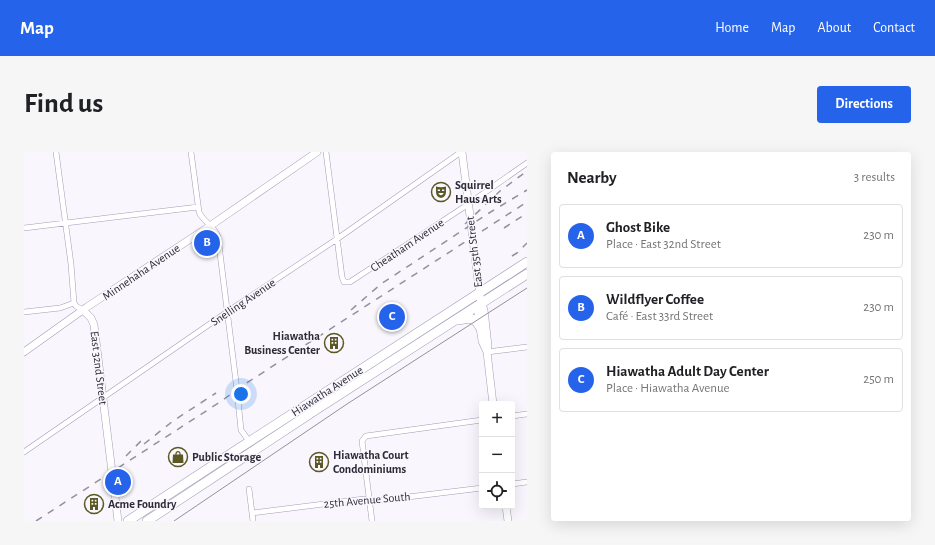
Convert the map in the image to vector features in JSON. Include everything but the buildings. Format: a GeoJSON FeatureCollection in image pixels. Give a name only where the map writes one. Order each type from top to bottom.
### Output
{"type":"FeatureCollection","features":[{"type":"Feature","properties":{"kind":"highway","name":"Hiawatha Avenue"},"geometry":{"type":"LineString","coordinates":[[128,521],[527,262]]}},
{"type":"Feature","properties":{"kind":"highway","name":"Hiawatha Avenue"},"geometry":{"type":"LineString","coordinates":[[150,519],[452,321],[527,274]]}},
{"type":"Feature","properties":{"kind":"highway"},"geometry":{"type":"LineString","coordinates":[[452,321],[472,318],[480,327]]}},
{"type":"Feature","properties":{"kind":"street"},"geometry":{"type":"LineString","coordinates":[[24,312],[60,308],[74,303],[71,264],[56,152]]}},
{"type":"Feature","properties":{"kind":"street"},"geometry":{"type":"LineString","coordinates":[[192,152],[198,207],[201,216],[215,230],[218,237],[241,417],[241,430],[249,442]]}},
{"type":"Feature","properties":{"kind":"street","name":"Minnehaha Avenue"},"geometry":{"type":"LineString","coordinates":[[24,352],[83,310],[210,226],[317,152]]}},
{"type":"Feature","properties":{"kind":"street"},"geometry":{"type":"LineString","coordinates":[[326,152],[337,239]]}},
{"type":"Feature","properties":{"kind":"street","name":"Snelling Avenue"},"geometry":{"type":"LineString","coordinates":[[24,452],[462,152]]}},
{"type":"Feature","properties":{"kind":"street","name":"East 35th Street"},"geometry":{"type":"LineString","coordinates":[[462,152],[479,293],[480,304],[478,314],[482,341],[487,352]]}},
{"type":"Feature","properties":{"kind":"street","name":"Cheatham Avenue"},"geometry":{"type":"LineString","coordinates":[[337,239],[342,278],[344,282],[350,282],[527,163]]}},
{"type":"Feature","properties":{"kind":"street"},"geometry":{"type":"LineString","coordinates":[[24,228],[198,207]]}},
{"type":"Feature","properties":{"kind":"street","name":"East 32nd Street"},"geometry":{"type":"LineString","coordinates":[[74,303],[91,318],[94,325],[118,521]]}},
{"type":"Feature","properties":{"kind":"street","name":"East 35th Street"},"geometry":{"type":"LineString","coordinates":[[480,304],[484,310],[493,401]]}},
{"type":"Feature","properties":{"kind":"street"},"geometry":{"type":"LineString","coordinates":[[487,352],[527,347]]}},
{"type":"Feature","properties":{"kind":"street"},"geometry":{"type":"LineString","coordinates":[[515,416],[527,414]]}},
{"type":"Feature","properties":{"kind":"street"},"geometry":{"type":"LineString","coordinates":[[372,521],[362,441],[366,436],[479,420]]}},
{"type":"Feature","properties":{"kind":"street"},"geometry":{"type":"LineString","coordinates":[[515,484],[527,482]]}},
{"type":"Feature","properties":{"kind":"street","name":"25th Avenue South"},"geometry":{"type":"LineString","coordinates":[[252,513],[364,499],[375,501],[479,488]]}},
{"type":"Feature","properties":{"kind":"street"},"geometry":{"type":"LineString","coordinates":[[249,490],[253,521]]}},
{"type":"Feature","properties":{"kind":"street"},"geometry":{"type":"LineString","coordinates":[[506,509],[508,521]]}},
{"type":"Feature","properties":{"kind":"tram line"},"geometry":{"type":"LineString","coordinates":[[174,521],[347,404],[527,288]]}},
{"type":"Feature","properties":{"kind":"railway"},"geometry":{"type":"LineString","coordinates":[[465,224],[500,191],[527,171]]}},
{"type":"Feature","properties":{"kind":"railway"},"geometry":{"type":"LineString","coordinates":[[351,310],[381,284],[489,213],[527,190]]}},
{"type":"Feature","properties":{"kind":"railway"},"geometry":{"type":"LineString","coordinates":[[36,521],[527,202]]}},
{"type":"Feature","properties":{"kind":"railway"},"geometry":{"type":"LineString","coordinates":[[504,228],[527,213]]}},
{"type":"Feature","properties":{"kind":"railway"},"geometry":{"type":"LineString","coordinates":[[512,256],[527,243]]}},
{"type":"Feature","properties":{"kind":"railway"},"geometry":{"type":"LineString","coordinates":[[144,444],[173,421],[216,393]]}},
{"type":"Feature","properties":{"kind":"railway"},"geometry":{"type":"LineString","coordinates":[[126,456],[145,437]]}},
{"type":"Feature","properties":{"kind":"place","name":"Squirrel Haus Arts"},"geometry":{"type":"Point","coordinates":[441,192]}},
{"type":"Feature","properties":{"kind":"place","name":"Wildflyer Coffee"},"geometry":{"type":"Point","coordinates":[207,243]}},
{"type":"Feature","properties":{"kind":"place","name":"Hiawatha Adult Day Center"},"geometry":{"type":"Point","coordinates":[392,317]}},
{"type":"Feature","properties":{"kind":"place","name":"Hiawatha Business Center"},"geometry":{"type":"Point","coordinates":[334,343]}},
{"type":"Feature","properties":{"kind":"place","name":"Public Storage"},"geometry":{"type":"Point","coordinates":[178,457]}},
{"type":"Feature","properties":{"kind":"place","name":"Hiawatha Court Condominiums"},"geometry":{"type":"Point","coordinates":[319,462]}},
{"type":"Feature","properties":{"kind":"place","name":"Ghost Bike"},"geometry":{"type":"Point","coordinates":[118,482]}},
{"type":"Feature","properties":{"kind":"place","name":"Acme Foundry"},"geometry":{"type":"Point","coordinates":[94,504]}}]}
